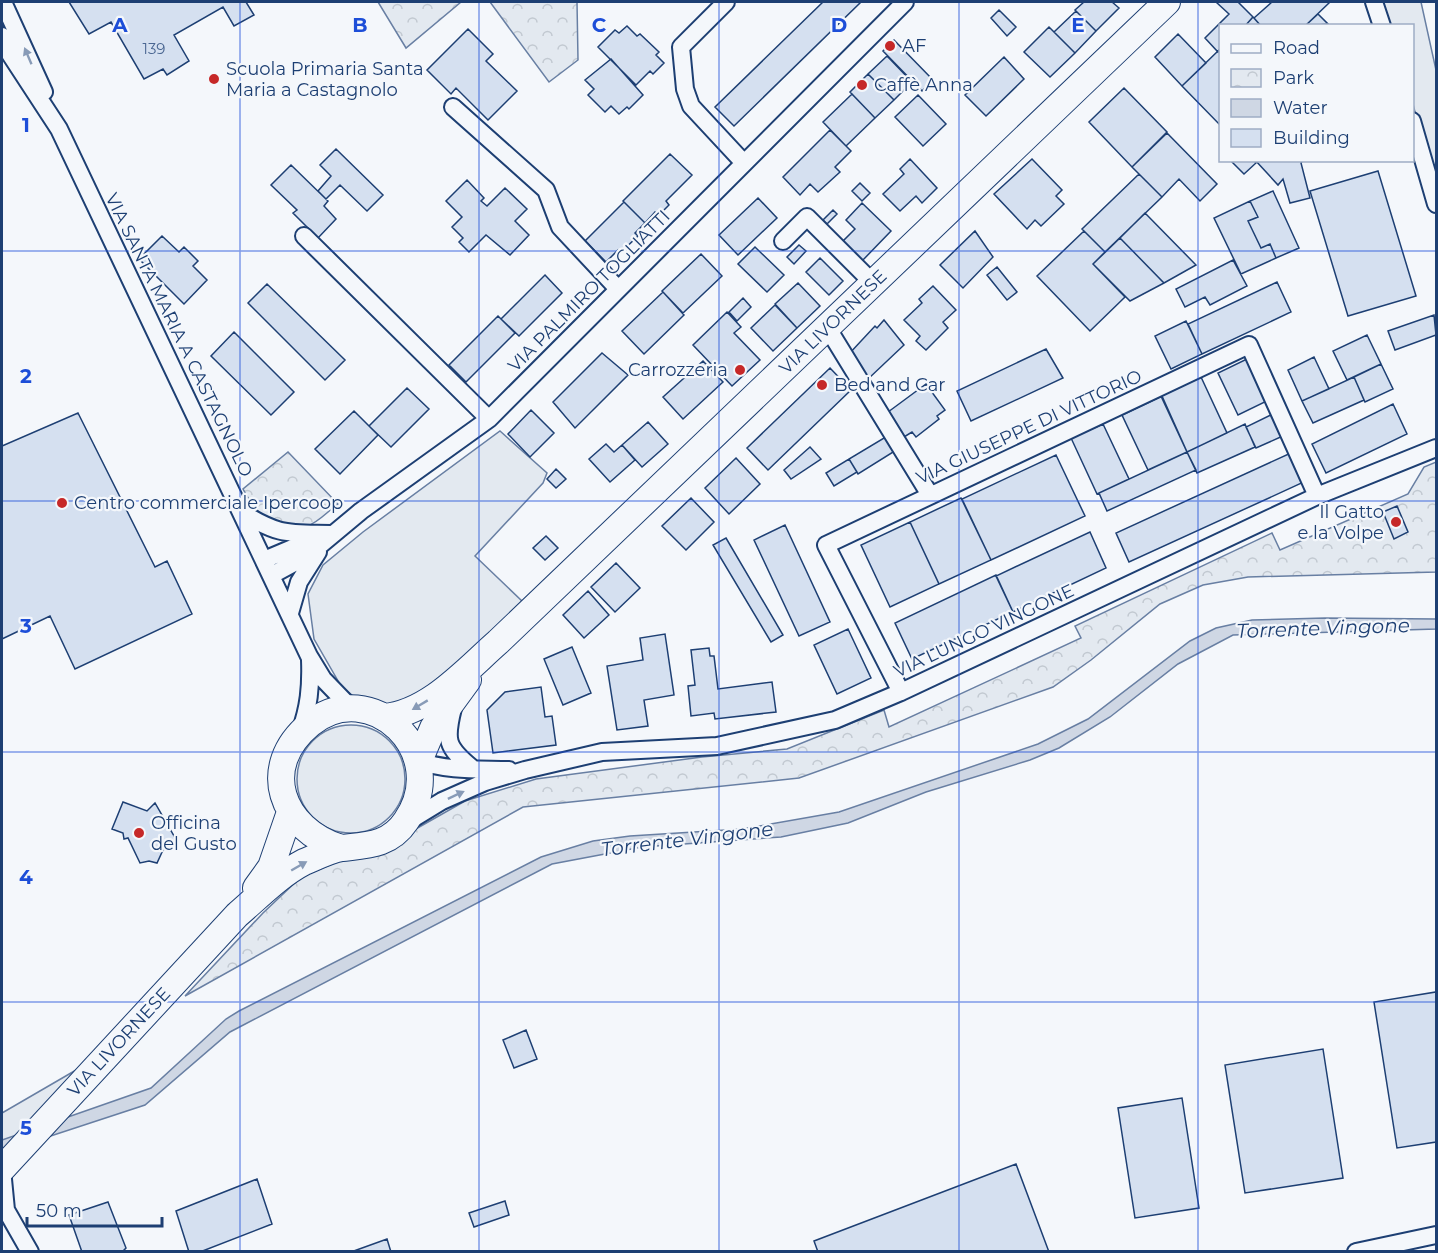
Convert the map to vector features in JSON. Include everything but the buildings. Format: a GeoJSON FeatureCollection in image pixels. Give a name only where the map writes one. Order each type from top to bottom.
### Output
{"type":"FeatureCollection","features":[{"type":"Feature","properties":{"kind":"main road","name":"VIA LIVORNESE"},"geometry":{"type":"LineString","coordinates":[[384,717],[402,731],[419,761],[421,783],[416,805],[405,824],[387,839],[365,848],[341,848],[320,842],[303,829],[290,812],[283,792],[282,770],[288,750],[300,732],[324,716],[352,709],[384,717],[399,716],[430,699],[498,642],[1167,2]]}},
{"type":"Feature","properties":{"kind":"main road","name":"VIA LIVORNESE"},"geometry":{"type":"LineString","coordinates":[[419,761],[433,728],[498,642]]}},
{"type":"Feature","properties":{"kind":"main road","name":"VIA LIVORNESE"},"geometry":{"type":"LineString","coordinates":[[237,915],[271,867],[290,812]]}},
{"type":"Feature","properties":{"kind":"main road","name":"VIA LIVORNESE"},"geometry":{"type":"LineString","coordinates":[[6,1164],[237,915],[278,878],[302,864],[341,848]]}},
{"type":"Feature","properties":{"kind":"street"},"geometry":{"type":"LineString","coordinates":[[3,2],[58,129]]}},
{"type":"Feature","properties":{"kind":"street"},"geometry":{"type":"LineString","coordinates":[[726,2],[681,47],[685,89],[691,106],[744,163]]}},
{"type":"Feature","properties":{"kind":"street","name":"VIA PALMIRO TOGLIATTI"},"geometry":{"type":"LineString","coordinates":[[272,576],[307,556],[331,534],[489,418],[905,2]]}},
{"type":"Feature","properties":{"kind":"street"},"geometry":{"type":"LineString","coordinates":[[1374,2],[1381,24]]}},
{"type":"Feature","properties":{"kind":"street","name":"VIA SANTA MARIA A CASTAGNOLO"},"geometry":{"type":"LineString","coordinates":[[2,36],[10,54],[58,129],[309,656],[323,679],[352,709]]}},
{"type":"Feature","properties":{"kind":"street"},"geometry":{"type":"LineString","coordinates":[[453,107],[546,190],[560,227],[618,289]]}},
{"type":"Feature","properties":{"kind":"street"},"geometry":{"type":"LineString","coordinates":[[1414,124],[1437,204]]}},
{"type":"Feature","properties":{"kind":"street"},"geometry":{"type":"LineString","coordinates":[[783,241],[807,217],[873,283]]}},
{"type":"Feature","properties":{"kind":"street"},"geometry":{"type":"LineString","coordinates":[[304,236],[489,418]]}},
{"type":"Feature","properties":{"kind":"street"},"geometry":{"type":"LineString","coordinates":[[827,327],[930,495]]}},
{"type":"Feature","properties":{"kind":"street","name":"VIA GIUSEPPE DI VITTORIO"},"geometry":{"type":"LineString","coordinates":[[901,692],[826,545],[930,495],[1249,345],[1317,496]]}},
{"type":"Feature","properties":{"kind":"street","name":"VIA LUNGO VINGONE"},"geometry":{"type":"LineString","coordinates":[[405,824],[442,801],[485,782],[525,770],[602,752],[717,746],[835,720],[901,692],[1317,496],[1437,448]]}},
{"type":"Feature","properties":{"kind":"street"},"geometry":{"type":"LineString","coordinates":[[241,512],[268,528],[283,533],[331,534]]}},
{"type":"Feature","properties":{"kind":"street"},"geometry":{"type":"LineString","coordinates":[[264,560],[299,543],[331,534]]}},
{"type":"Feature","properties":{"kind":"street"},"geometry":{"type":"LineString","coordinates":[[290,613],[304,572],[331,534]]}},
{"type":"Feature","properties":{"kind":"street","name":"VIA SANTA MARIA A CASTAGNOLO"},"geometry":{"type":"LineString","coordinates":[[300,732],[310,698],[309,656]]}},
{"type":"Feature","properties":{"kind":"street"},"geometry":{"type":"LineString","coordinates":[[455,697],[447,732],[449,745],[472,768]]}},
{"type":"Feature","properties":{"kind":"street","name":"VIA LUNGO VINGONE"},"geometry":{"type":"LineString","coordinates":[[419,761],[432,766],[525,770]]}},
{"type":"Feature","properties":{"kind":"street"},"geometry":{"type":"LineString","coordinates":[[6,1164],[6,1210],[30,1251]]}},
{"type":"Feature","properties":{"kind":"street"},"geometry":{"type":"LineString","coordinates":[[1356,1251],[1437,1234]]}},
{"type":"Feature","properties":{"kind":"green space"},"geometry":{"type":"Polygon","coordinates":[[[378,2],[461,2],[406,48],[378,2]]]}},
{"type":"Feature","properties":{"kind":"green space"},"geometry":{"type":"Polygon","coordinates":[[[490,2],[577,2],[578,60],[549,82],[490,2]]]}},
{"type":"Feature","properties":{"kind":"green space"},"geometry":{"type":"Polygon","coordinates":[[[1378,2],[1421,2],[1436,70],[1436,198],[1414,108],[1414,24],[1388,24],[1378,2]]]}},
{"type":"Feature","properties":{"kind":"green space"},"geometry":{"type":"Polygon","coordinates":[[[500,431],[547,473],[543,483],[475,556],[523,602],[434,685],[391,707],[353,696],[341,686],[314,639],[308,594],[323,565],[363,532],[500,431]]]}},
{"type":"Feature","properties":{"kind":"green space"},"geometry":{"type":"Polygon","coordinates":[[[288,452],[338,504],[311,524],[296,528],[268,520],[254,506],[243,489],[288,452]]]}},
{"type":"Feature","properties":{"kind":"green space"},"geometry":{"type":"Polygon","coordinates":[[[1436,462],[1436,572],[1248,577],[1203,585],[1160,604],[1091,660],[1053,687],[799,778],[523,807],[185,996],[263,913],[301,877],[414,830],[465,801],[536,779],[702,757],[787,749],[884,710],[889,727],[1081,638],[1075,626],[1272,533],[1280,550],[1408,494],[1424,467],[1436,462]]]}},
{"type":"Feature","properties":{"kind":"green space"},"geometry":{"type":"Polygon","coordinates":[[[351,725],[372,729],[389,741],[401,758],[405,779],[401,800],[389,817],[372,829],[351,833],[330,829],[313,817],[301,800],[297,779],[301,758],[313,741],[330,729],[351,725]]]}},
{"type":"Feature","properties":{"kind":"green space"},"geometry":{"type":"Polygon","coordinates":[[[114,1048],[2,1164],[2,1113],[114,1048]]]}},
{"type":"Feature","properties":{"kind":"water","name":"Torrente Vingone"},"geometry":{"type":"Polygon","coordinates":[[[1436,619],[1436,629],[1233,635],[1178,664],[1110,717],[1059,748],[1030,760],[926,792],[848,823],[781,837],[642,847],[552,864],[230,1032],[145,1105],[2,1152],[2,1140],[151,1088],[226,1019],[239,1011],[541,857],[593,841],[630,836],[742,829],[839,812],[1038,744],[1088,719],[1190,641],[1216,628],[1252,620],[1436,619]]]}},
{"type":"Feature","properties":{"kind":"place","name":"AF"},"geometry":{"type":"Point","coordinates":[890,46]}},
{"type":"Feature","properties":{"kind":"place","name":"Scuola Primaria Santa Maria a Castagnolo"},"geometry":{"type":"Point","coordinates":[214,79]}},
{"type":"Feature","properties":{"kind":"place","name":"Caffè Anna"},"geometry":{"type":"Point","coordinates":[862,85]}},
{"type":"Feature","properties":{"kind":"place","name":"Carrozzeria"},"geometry":{"type":"Point","coordinates":[740,370]}},
{"type":"Feature","properties":{"kind":"place","name":"Bed and Car"},"geometry":{"type":"Point","coordinates":[822,385]}},
{"type":"Feature","properties":{"kind":"place","name":"Centro commerciale Ipercoop"},"geometry":{"type":"Point","coordinates":[62,503]}},
{"type":"Feature","properties":{"kind":"place","name":"Il Gatto e la Volpe"},"geometry":{"type":"Point","coordinates":[1396,522]}},
{"type":"Feature","properties":{"kind":"place","name":"Officina del Gusto"},"geometry":{"type":"Point","coordinates":[139,833]}}]}
